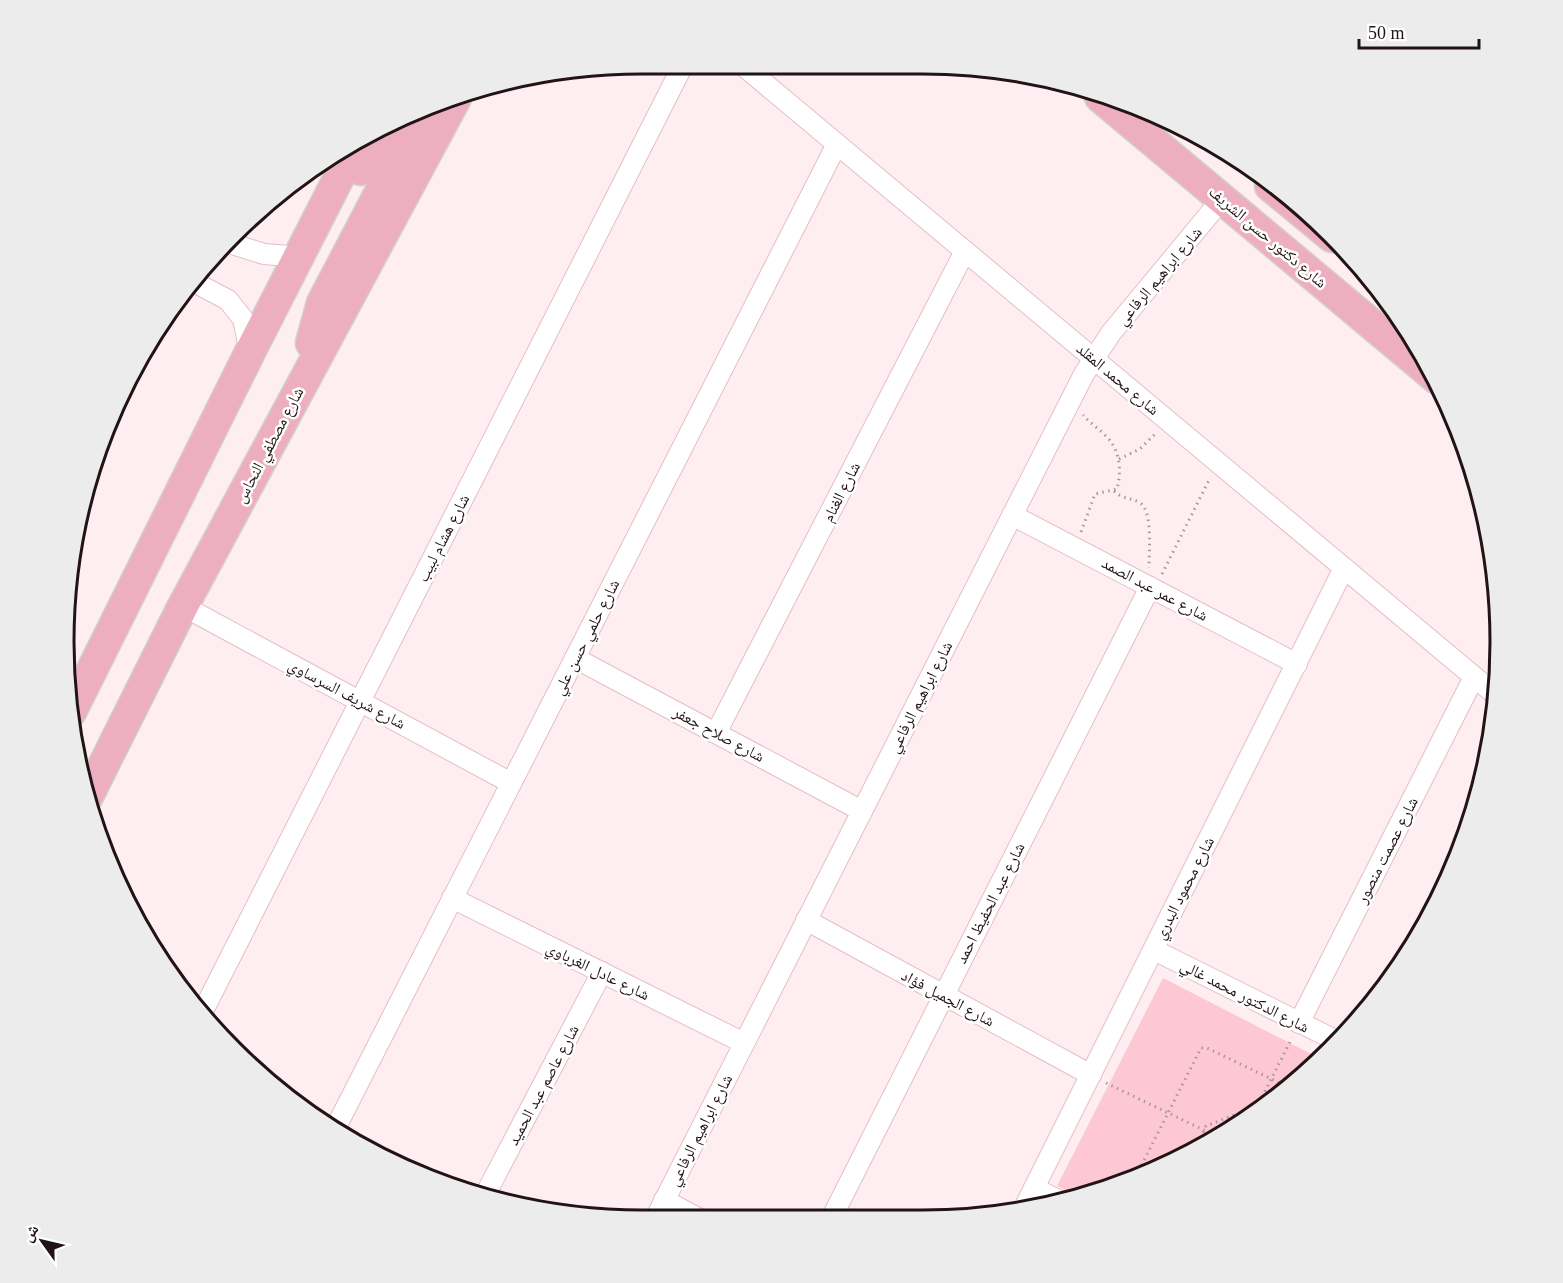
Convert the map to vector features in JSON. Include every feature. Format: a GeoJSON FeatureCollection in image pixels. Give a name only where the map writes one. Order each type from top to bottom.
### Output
{"type":"FeatureCollection","features":[{"type":"Feature","properties":{"kind":"main road","name":"شارع مصطفي النحاس"},"geometry":{"type":"LineString","coordinates":[[93,787],[183,606],[451,107]]}},
{"type":"Feature","properties":{"kind":"main road","name":"شارع دكتور حسن الشريف"},"geometry":{"type":"LineString","coordinates":[[1112,107],[1414,359]]}},
{"type":"Feature","properties":{"kind":"main road"},"geometry":{"type":"LineString","coordinates":[[309,373],[312,337],[322,303],[418,120]]}},
{"type":"Feature","properties":{"kind":"main road"},"geometry":{"type":"LineString","coordinates":[[302,250],[328,229],[378,138]]}},
{"type":"Feature","properties":{"kind":"main road"},"geometry":{"type":"LineString","coordinates":[[77,700],[351,154]]}},
{"type":"Feature","properties":{"kind":"street","name":"شارع هشام لبيب"},"geometry":{"type":"LineString","coordinates":[[206,1006],[678,74]]}},
{"type":"Feature","properties":{"kind":"street","name":"شارع محمد المقلد"},"geometry":{"type":"LineString","coordinates":[[753,74],[1487,688]]}},
{"type":"Feature","properties":{"kind":"street","name":"شارع حلمي حسن علي"},"geometry":{"type":"LineString","coordinates":[[339,1122],[837,144]]}},
{"type":"Feature","properties":{"kind":"street","name":"شارع ابراهيم الرفاعي"},"geometry":{"type":"LineString","coordinates":[[659,1210],[1093,358],[1222,199]]}},
{"type":"Feature","properties":{"kind":"street"},"geometry":{"type":"LineString","coordinates":[[235,245],[264,254],[289,256],[302,250]]}},
{"type":"Feature","properties":{"kind":"street","name":"شارع الغنام"},"geometry":{"type":"LineString","coordinates":[[716,733],[965,251]]}},
{"type":"Feature","properties":{"kind":"street"},"geometry":{"type":"LineString","coordinates":[[200,285],[228,300],[243,319],[250,352]]}},
{"type":"Feature","properties":{"kind":"street","name":"شارع عمر عبد الصمد"},"geometry":{"type":"LineString","coordinates":[[1012,515],[1297,664]]}},
{"type":"Feature","properties":{"kind":"street","name":"شارع محمود البدري"},"geometry":{"type":"LineString","coordinates":[[1028,1200],[1344,568]]}},
{"type":"Feature","properties":{"kind":"street","name":"شارع عبد الحفيظ احمد"},"geometry":{"type":"LineString","coordinates":[[836,1210],[1152,588]]}},
{"type":"Feature","properties":{"kind":"street","name":"شارع شريف السرساوي"},"geometry":{"type":"LineString","coordinates":[[183,606],[511,783]]}},
{"type":"Feature","properties":{"kind":"street","name":"شارع صلاح جعفر"},"geometry":{"type":"LineString","coordinates":[[575,658],[862,811]]}},
{"type":"Feature","properties":{"kind":"street","name":"شارع عصمت منصور"},"geometry":{"type":"LineString","coordinates":[[1299,1023],[1474,677]]}},
{"type":"Feature","properties":{"kind":"street","name":"شارع عادل الغرباوي"},"geometry":{"type":"LineString","coordinates":[[453,898],[744,1043]]}},
{"type":"Feature","properties":{"kind":"street","name":"شارع الجميل فؤاد"},"geometry":{"type":"LineString","coordinates":[[806,920],[1091,1075]]}},
{"type":"Feature","properties":{"kind":"street","name":"شارع الدكتور محمد غالي"},"geometry":{"type":"LineString","coordinates":[[1154,950],[1329,1037]]}},
{"type":"Feature","properties":{"kind":"street","name":"شارع عاصم عبد الحميد"},"geometry":{"type":"LineString","coordinates":[[489,1188],[602,972]]}},
{"type":"Feature","properties":{"kind":"street"},"geometry":{"type":"LineString","coordinates":[[1034,1188],[1048,1195]]}},
{"type":"Feature","properties":{"kind":"street"},"geometry":{"type":"LineString","coordinates":[[664,1200],[683,1210]]}},
{"type":"Feature","properties":{"kind":"path"},"geometry":{"type":"LineString","coordinates":[[1074,394],[1078,408],[1110,440],[1119,459],[1119,478],[1114,491]]}},
{"type":"Feature","properties":{"kind":"path"},"geometry":{"type":"LineString","coordinates":[[1119,459],[1130,455],[1149,441],[1164,418]]}},
{"type":"Feature","properties":{"kind":"path"},"geometry":{"type":"LineString","coordinates":[[1152,588],[1218,463]]}},
{"type":"Feature","properties":{"kind":"path"},"geometry":{"type":"LineString","coordinates":[[1074,547],[1095,494],[1114,491],[1122,498],[1142,503],[1148,512],[1152,588]]}},
{"type":"Feature","properties":{"kind":"path"},"geometry":{"type":"LineString","coordinates":[[1263,1095],[1299,1023]]}},
{"type":"Feature","properties":{"kind":"path"},"geometry":{"type":"LineString","coordinates":[[1141,1165],[1199,1051],[1203,1048],[1279,1083]]}},
{"type":"Feature","properties":{"kind":"path"},"geometry":{"type":"LineString","coordinates":[[1091,1075],[1204,1131]]}},
{"type":"Feature","properties":{"kind":"path"},"geometry":{"type":"LineString","coordinates":[[1202,1135],[1206,1126],[1237,1114]]}},
{"type":"Feature","properties":{"kind":"shaded area"},"geometry":{"type":"Polygon","coordinates":[[[1163,978],[1311,1054],[1296,1069],[1237,1114],[1173,1151],[1139,1166],[1069,1190],[1057,1186],[1163,978]]]}}]}
